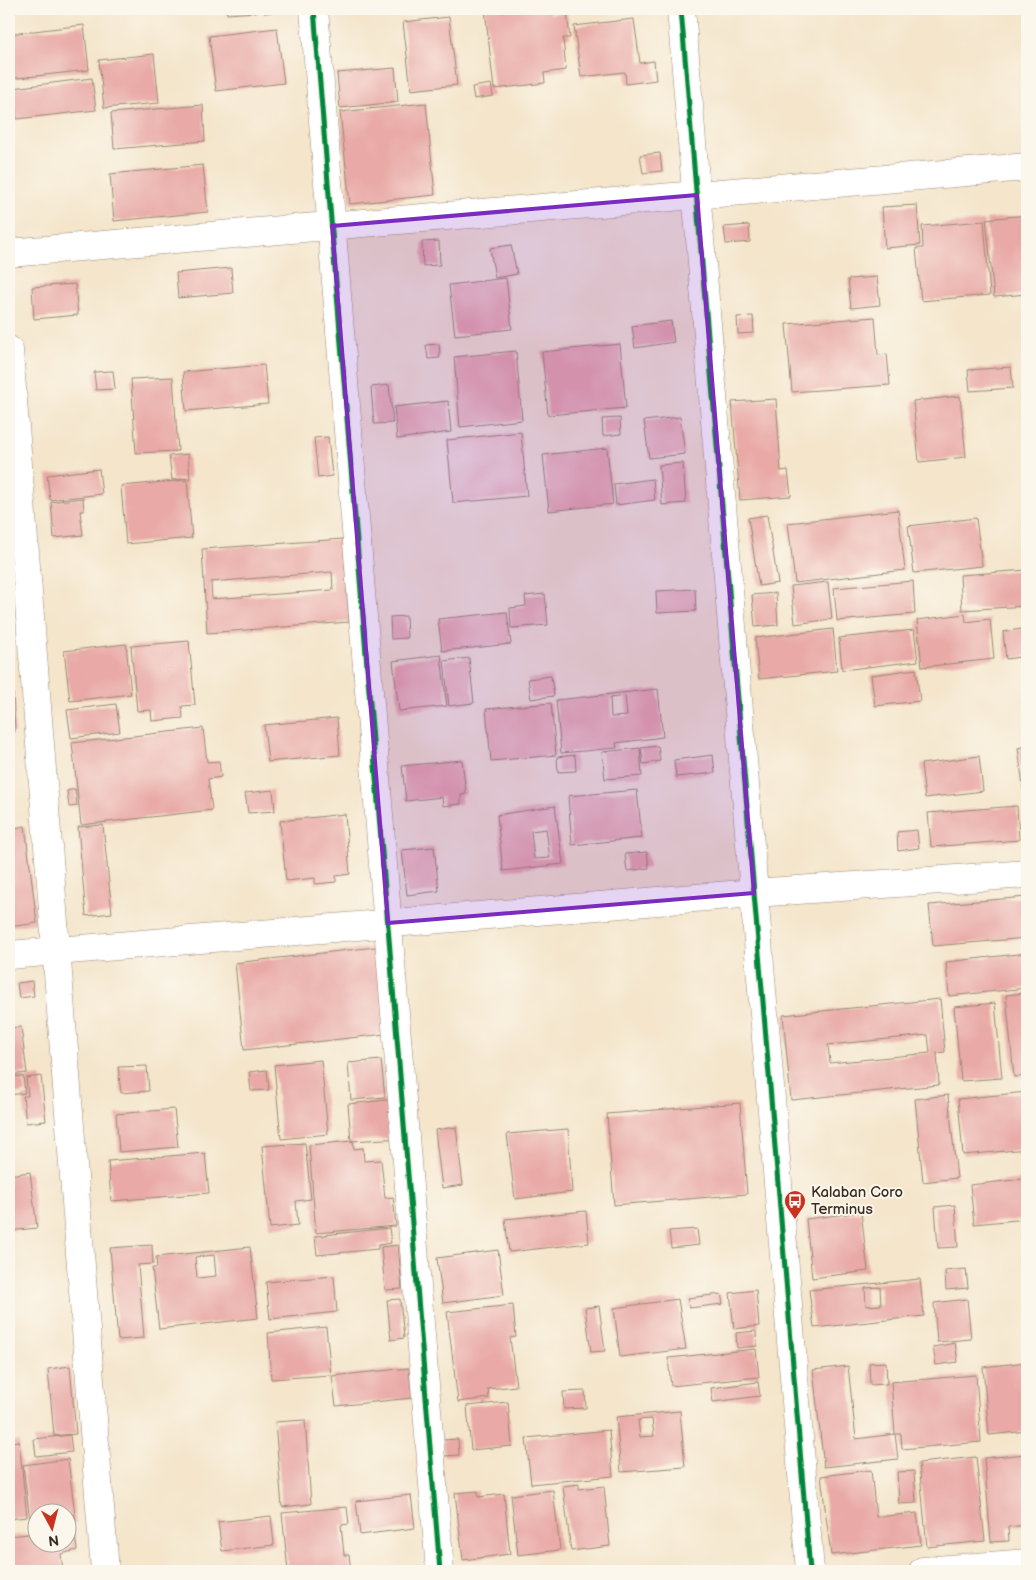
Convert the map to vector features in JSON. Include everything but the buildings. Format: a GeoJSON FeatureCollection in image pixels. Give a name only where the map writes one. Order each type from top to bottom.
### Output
{"type":"FeatureCollection","features":[{"type":"Feature","properties":{"kind":"street"},"geometry":{"type":"LineString","coordinates":[[314,9],[440,1571]]}},
{"type":"Feature","properties":{"kind":"street"},"geometry":{"type":"LineString","coordinates":[[681,9],[810,1571]]}},
{"type":"Feature","properties":{"kind":"street"},"geometry":{"type":"LineString","coordinates":[[9,253],[1027,168]]}},
{"type":"Feature","properties":{"kind":"street"},"geometry":{"type":"LineString","coordinates":[[9,350],[105,1571]]}},
{"type":"Feature","properties":{"kind":"street"},"geometry":{"type":"LineString","coordinates":[[9,955],[754,893],[1027,874]]}},
{"type":"Feature","properties":{"kind":"street"},"geometry":{"type":"LineString","coordinates":[[923,1571],[1027,1563]]}},
{"type":"Feature","properties":{"kind":"highlighted area"},"geometry":{"type":"Polygon","coordinates":[[[697,195],[754,893],[388,923],[332,226],[697,195]]]}},
{"type":"Feature","properties":{"kind":"cycle path"},"geometry":{"type":"LineString","coordinates":[[314,9],[440,1571]]}},
{"type":"Feature","properties":{"kind":"cycle path"},"geometry":{"type":"LineString","coordinates":[[681,9],[810,1571]]}},
{"type":"Feature","properties":{"kind":"place","name":"Kalaban Coro Terminus"},"geometry":{"type":"Point","coordinates":[795,1220]}}]}
